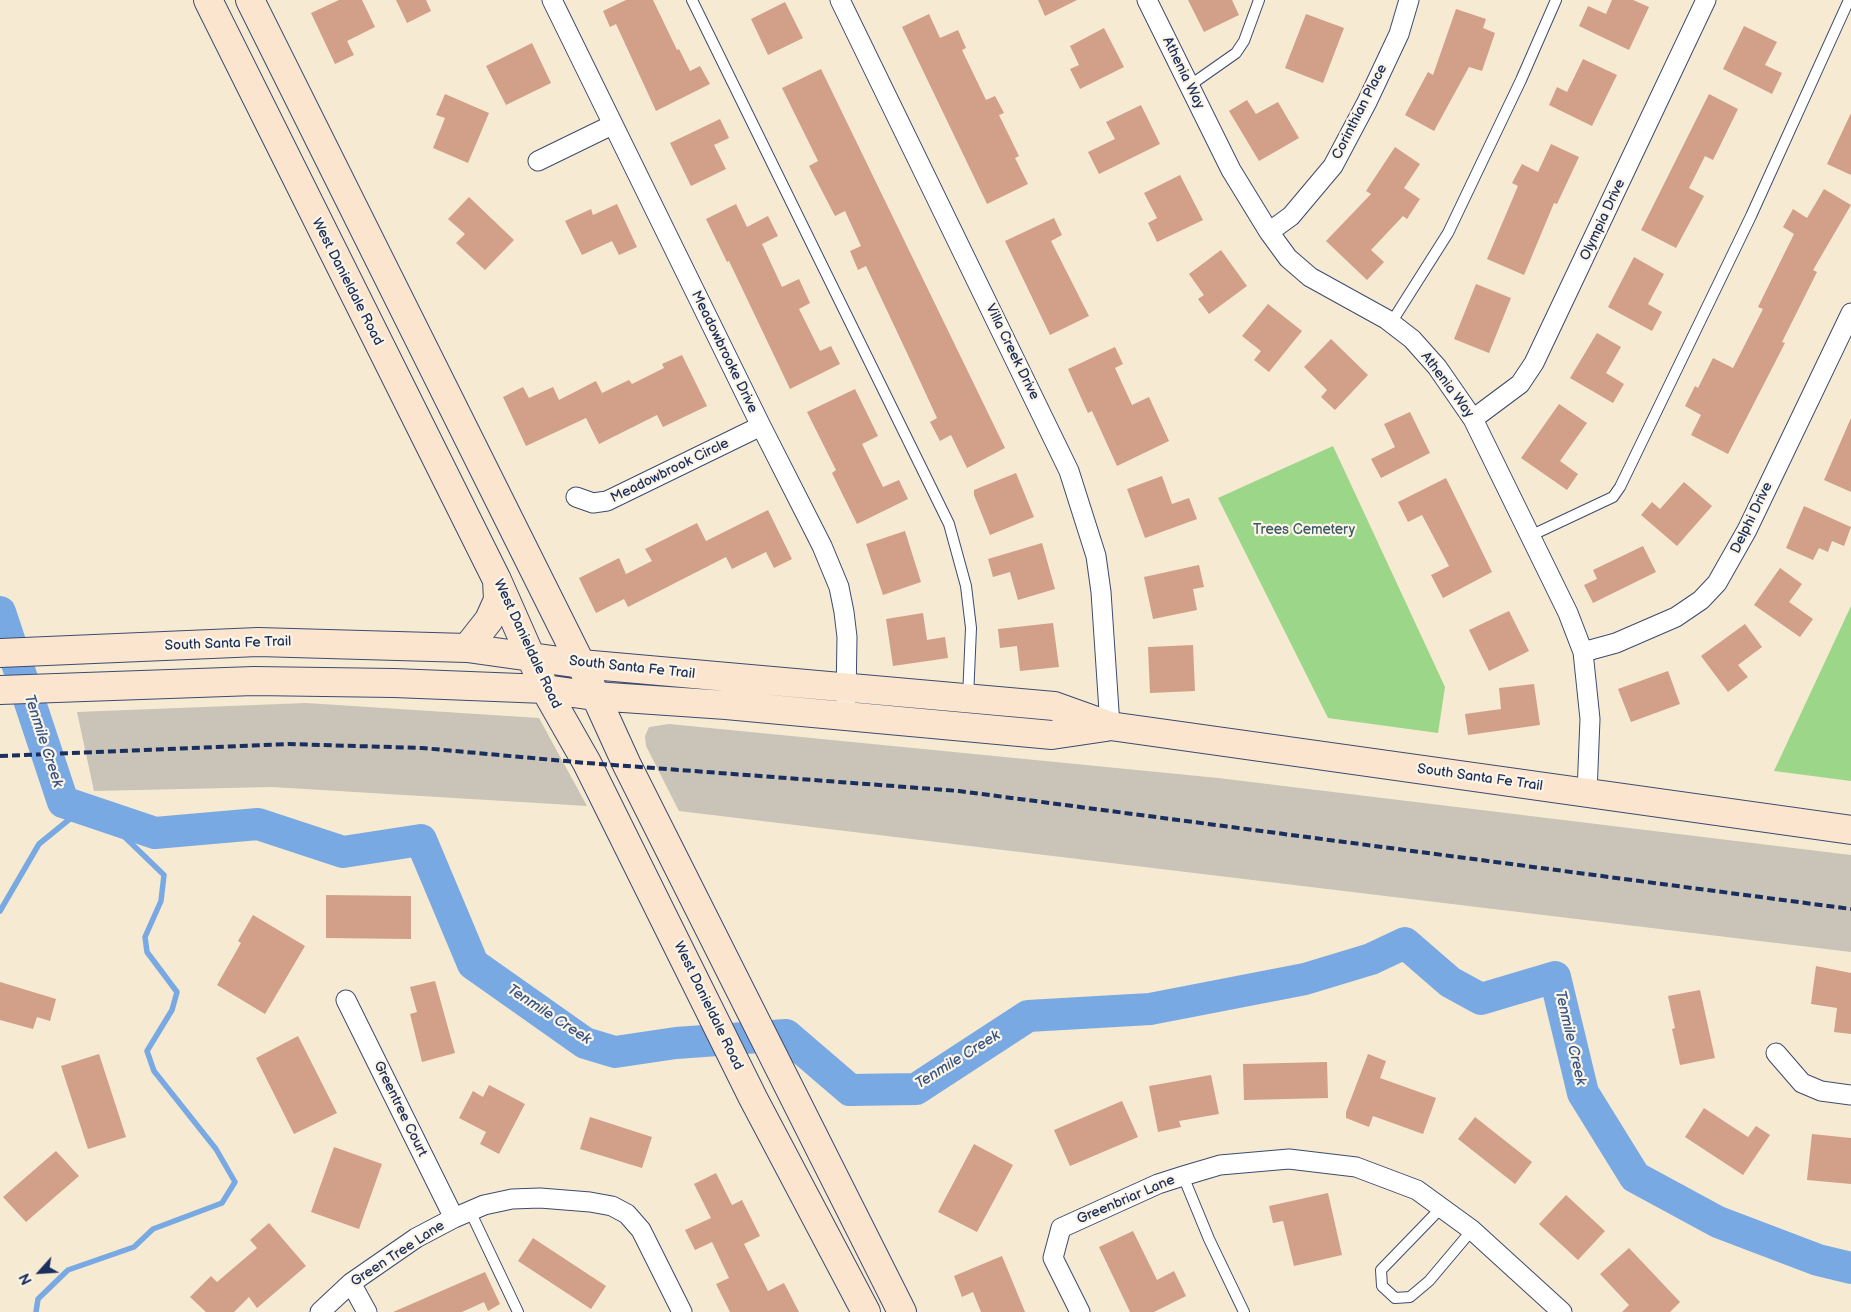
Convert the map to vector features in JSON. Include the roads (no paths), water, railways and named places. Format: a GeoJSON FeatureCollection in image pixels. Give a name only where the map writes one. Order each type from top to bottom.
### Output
{"type":"FeatureCollection","features":[{"type":"Feature","properties":{"kind":"main road","name":"West Danieldale Road"},"geometry":{"type":"LineString","coordinates":[[208,0],[498,580],[545,689],[587,763],[700,987],[753,1098],[866,1312]]}},
{"type":"Feature","properties":{"kind":"main road"},"geometry":{"type":"LineString","coordinates":[[250,0],[581,664],[594,696],[902,1312]]}},
{"type":"Feature","properties":{"kind":"main road"},"geometry":{"type":"LineString","coordinates":[[312,211],[347,196]]}},
{"type":"Feature","properties":{"kind":"main road"},"geometry":{"type":"LineString","coordinates":[[468,648],[489,620],[498,600],[498,580]]}},
{"type":"Feature","properties":{"kind":"main road"},"geometry":{"type":"LineString","coordinates":[[254,681],[258,642]]}},
{"type":"Feature","properties":{"kind":"main road","name":"South Santa Fe Trail"},"geometry":{"type":"LineString","coordinates":[[0,653],[258,642],[468,648],[529,655],[581,664],[1054,706],[1110,726],[1851,830]]}},
{"type":"Feature","properties":{"kind":"main road","name":"South Santa Fe Trail"},"geometry":{"type":"LineString","coordinates":[[0,690],[254,681],[362,682],[545,689],[594,696],[1052,735],[1110,726]]}},
{"type":"Feature","properties":{"kind":"main road"},"geometry":{"type":"LineString","coordinates":[[967,727],[968,699]]}},
{"type":"Feature","properties":{"kind":"street","name":"Meadowbrooke Drive"},"geometry":{"type":"LineString","coordinates":[[552,0],[760,426],[822,546],[839,586],[847,637],[846,716]]}},
{"type":"Feature","properties":{"kind":"street","name":"Villa Creek Drive"},"geometry":{"type":"LineString","coordinates":[[840,0],[1069,471],[1096,556],[1102,592],[1110,726]]}},
{"type":"Feature","properties":{"kind":"street","name":"Athenia Way"},"geometry":{"type":"LineString","coordinates":[[1147,0],[1231,170],[1269,232],[1288,258],[1310,277],[1391,323],[1412,339],[1437,367],[1473,420],[1568,613],[1583,652],[1590,719],[1587,793]]}},
{"type":"Feature","properties":{"kind":"street","name":"Corinthian Place"},"geometry":{"type":"LineString","coordinates":[[1269,232],[1291,216],[1333,166],[1399,34],[1409,0]]}},
{"type":"Feature","properties":{"kind":"street","name":"Olympia Drive"},"geometry":{"type":"LineString","coordinates":[[1473,420],[1520,384],[1534,363],[1706,0]]}},
{"type":"Feature","properties":{"kind":"street"},"geometry":{"type":"LineString","coordinates":[[538,161],[612,125]]}},
{"type":"Feature","properties":{"kind":"street","name":"Delphi Drive"},"geometry":{"type":"LineString","coordinates":[[1583,652],[1616,643],[1676,617],[1701,600],[1717,583],[1747,530],[1851,313]]}},
{"type":"Feature","properties":{"kind":"street","name":"Meadowbrook Circle"},"geometry":{"type":"LineString","coordinates":[[576,497],[594,503],[607,502],[760,426]]}},
{"type":"Feature","properties":{"kind":"street","name":"Greentree Court"},"geometry":{"type":"LineString","coordinates":[[346,1000],[462,1214]]}},
{"type":"Feature","properties":{"kind":"street"},"geometry":{"type":"LineString","coordinates":[[1776,1053],[1802,1083],[1821,1091],[1851,1095]]}},
{"type":"Feature","properties":{"kind":"street","name":"Greenbriar Lane"},"geometry":{"type":"LineString","coordinates":[[1080,1312],[1053,1258],[1061,1228],[1158,1184],[1183,1176],[1220,1165],[1289,1159],[1356,1167],[1417,1190],[1472,1230],[1562,1312]]}},
{"type":"Feature","properties":{"kind":"street","name":"Green Tree Lane"},"geometry":{"type":"LineString","coordinates":[[320,1312],[352,1283],[416,1238],[462,1214],[512,1198],[590,1202],[612,1206],[628,1214],[641,1230],[682,1312]]}},
{"type":"Feature","properties":{"kind":"street"},"geometry":{"type":"LineString","coordinates":[[352,1283],[367,1312]]}},
{"type":"Feature","properties":{"kind":"lane"},"geometry":{"type":"LineString","coordinates":[[692,0],[949,524],[966,586],[971,628],[968,699]]}},
{"type":"Feature","properties":{"kind":"lane"},"geometry":{"type":"LineString","coordinates":[[1189,86],[1236,53],[1244,41],[1259,0]]}},
{"type":"Feature","properties":{"kind":"lane"},"geometry":{"type":"LineString","coordinates":[[1391,323],[1448,233],[1521,80],[1556,0]]}},
{"type":"Feature","properties":{"kind":"lane"},"geometry":{"type":"LineString","coordinates":[[1530,536],[1613,497],[1620,487],[1751,216],[1849,0]]}},
{"type":"Feature","properties":{"kind":"lane"},"geometry":{"type":"LineString","coordinates":[[1183,1176],[1208,1239],[1244,1312]]}},
{"type":"Feature","properties":{"kind":"lane"},"geometry":{"type":"LineString","coordinates":[[1441,1208],[1381,1270],[1382,1286],[1395,1298],[1410,1297],[1429,1282],[1472,1230]]}},
{"type":"Feature","properties":{"kind":"lane"},"geometry":{"type":"LineString","coordinates":[[462,1214],[518,1312]]}},
{"type":"Feature","properties":{"kind":"waterway","name":"Tenmile Creek"},"geometry":{"type":"LineString","coordinates":[[0,612],[63,802],[155,833],[258,824],[343,852],[421,840],[473,964],[585,1043],[615,1052],[676,1043],[786,1035],[850,1090],[916,1089],[1028,1016],[1150,1009],[1305,979],[1371,959],[1405,943],[1450,982],[1481,999],[1555,977],[1583,1093],[1635,1177],[1718,1222],[1818,1260],[1851,1268]]}},
{"type":"Feature","properties":{"kind":"waterway"},"geometry":{"type":"LineString","coordinates":[[0,911],[39,844],[82,809]]}},
{"type":"Feature","properties":{"kind":"waterway"},"geometry":{"type":"LineString","coordinates":[[36,1312],[38,1299],[68,1270],[134,1247],[153,1229],[222,1203],[235,1182],[216,1149],[154,1071],[147,1051],[172,1010],[177,992],[147,952],[145,937],[161,901],[164,875],[103,816]]}},
{"type":"Feature","properties":{"kind":"railway"},"geometry":{"type":"LineString","coordinates":[[0,756],[289,744],[422,748],[587,763],[959,791],[1851,909]]}},
{"type":"Feature","properties":{"kind":"park label","name":"Trees Cemetery"},"geometry":{"type":"Point","coordinates":[1304,530]}}]}
